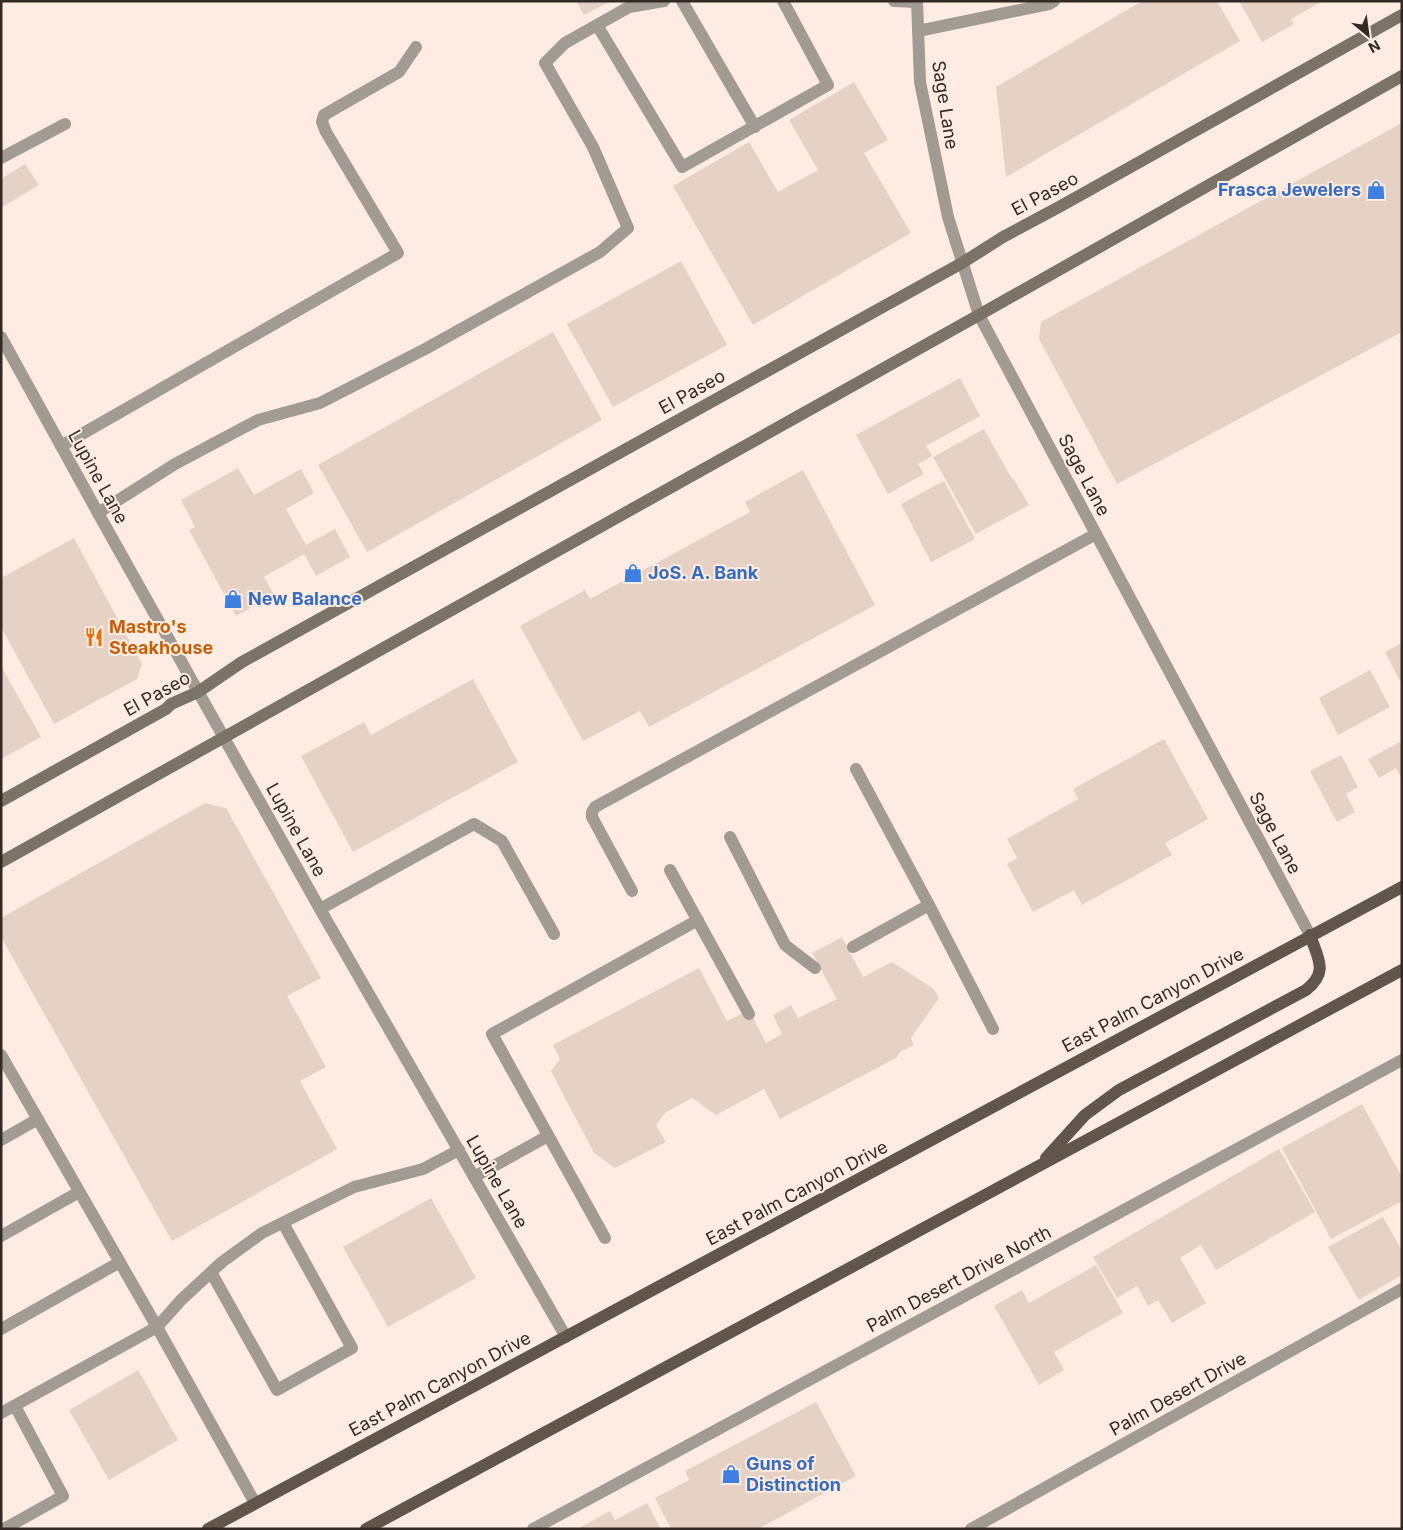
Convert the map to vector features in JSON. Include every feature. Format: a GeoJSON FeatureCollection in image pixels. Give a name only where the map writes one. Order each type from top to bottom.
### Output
{"type":"FeatureCollection","features":[{"type":"Feature","properties":{"kind":"main road","name":"East Palm Canyon Drive"},"geometry":{"type":"LineString","coordinates":[[208,1529],[1402,887]]}},
{"type":"Feature","properties":{"kind":"main road"},"geometry":{"type":"LineString","coordinates":[[1039,1165],[1085,1115],[1119,1090],[1306,990],[1319,976],[1320,966],[1310,936]]}},
{"type":"Feature","properties":{"kind":"main road"},"geometry":{"type":"LineString","coordinates":[[367,1529],[1402,970]]}},
{"type":"Feature","properties":{"kind":"street"},"geometry":{"type":"LineString","coordinates":[[98,513],[175,464],[258,420],[320,403],[427,348],[600,252],[628,228],[593,147],[545,62],[565,43],[629,7],[664,1]]}},
{"type":"Feature","properties":{"kind":"street"},"geometry":{"type":"LineString","coordinates":[[682,1],[755,127]]}},
{"type":"Feature","properties":{"kind":"street"},"geometry":{"type":"LineString","coordinates":[[597,25],[682,168],[828,85],[783,1]]}},
{"type":"Feature","properties":{"kind":"street"},"geometry":{"type":"LineString","coordinates":[[894,1],[917,2]]}},
{"type":"Feature","properties":{"kind":"street"},"geometry":{"type":"LineString","coordinates":[[918,32],[1049,4],[1054,1]]}},
{"type":"Feature","properties":{"kind":"street","name":"Sage Lane"},"geometry":{"type":"LineString","coordinates":[[917,2],[920,82],[948,217],[979,315],[1310,936]]}},
{"type":"Feature","properties":{"kind":"street","name":"El Paseo"},"geometry":{"type":"LineString","coordinates":[[1,801],[166,709],[171,704],[198,692],[242,662],[962,263],[1003,237],[1402,15]]}},
{"type":"Feature","properties":{"kind":"street"},"geometry":{"type":"LineString","coordinates":[[61,446],[398,252],[326,132],[322,122],[324,115],[399,72],[416,47]]}},
{"type":"Feature","properties":{"kind":"street"},"geometry":{"type":"LineString","coordinates":[[1,862],[1402,76]]}},
{"type":"Feature","properties":{"kind":"street"},"geometry":{"type":"LineString","coordinates":[[1,158],[65,124]]}},
{"type":"Feature","properties":{"kind":"street","name":"Lupine Lane"},"geometry":{"type":"LineString","coordinates":[[1,338],[320,909],[566,1336]]}},
{"type":"Feature","properties":{"kind":"street"},"geometry":{"type":"LineString","coordinates":[[632,892],[592,817],[595,806],[1096,534]]}},
{"type":"Feature","properties":{"kind":"street"},"geometry":{"type":"LineString","coordinates":[[856,769],[993,1029]]}},
{"type":"Feature","properties":{"kind":"street"},"geometry":{"type":"LineString","coordinates":[[320,909],[474,824],[502,841],[554,934]]}},
{"type":"Feature","properties":{"kind":"street"},"geometry":{"type":"LineString","coordinates":[[730,837],[785,945],[816,968]]}},
{"type":"Feature","properties":{"kind":"street"},"geometry":{"type":"LineString","coordinates":[[670,870],[749,1014]]}},
{"type":"Feature","properties":{"kind":"street"},"geometry":{"type":"LineString","coordinates":[[853,947],[929,905]]}},
{"type":"Feature","properties":{"kind":"street"},"geometry":{"type":"LineString","coordinates":[[605,1238],[492,1034],[698,920]]}},
{"type":"Feature","properties":{"kind":"street"},"geometry":{"type":"LineString","coordinates":[[1,1055],[157,1327],[255,1503]]}},
{"type":"Feature","properties":{"kind":"street","name":"Palm Desert Drive North"},"geometry":{"type":"LineString","coordinates":[[533,1529],[1402,1060]]}},
{"type":"Feature","properties":{"kind":"street"},"geometry":{"type":"LineString","coordinates":[[1,1140],[38,1119]]}},
{"type":"Feature","properties":{"kind":"street"},"geometry":{"type":"LineString","coordinates":[[474,1177],[548,1136]]}},
{"type":"Feature","properties":{"kind":"street"},"geometry":{"type":"LineString","coordinates":[[1,1413],[157,1327],[181,1300],[222,1262],[262,1233],[354,1187],[423,1169],[458,1150]]}},
{"type":"Feature","properties":{"kind":"street"},"geometry":{"type":"LineString","coordinates":[[1,1236],[79,1192]]}},
{"type":"Feature","properties":{"kind":"street"},"geometry":{"type":"LineString","coordinates":[[211,1272],[277,1390],[352,1348],[282,1223]]}},
{"type":"Feature","properties":{"kind":"street"},"geometry":{"type":"LineString","coordinates":[[1,1329],[120,1262]]}},
{"type":"Feature","properties":{"kind":"street","name":"Palm Desert Drive"},"geometry":{"type":"LineString","coordinates":[[971,1529],[1402,1289]]}},
{"type":"Feature","properties":{"kind":"street"},"geometry":{"type":"LineString","coordinates":[[4,1529],[63,1496],[15,1406]]}},
{"type":"Feature","properties":{"kind":"building"},"geometry":{"type":"Polygon","coordinates":[[[576,1],[611,1],[584,15],[576,1]]]}},
{"type":"Feature","properties":{"kind":"building"},"geometry":{"type":"Polygon","coordinates":[[[1142,1],[1217,1],[1240,41],[1006,177],[996,87],[1142,1]]]}},
{"type":"Feature","properties":{"kind":"building"},"geometry":{"type":"Polygon","coordinates":[[[1239,1],[1323,1],[1291,19],[1294,24],[1262,42],[1239,1]]]}},
{"type":"Feature","properties":{"kind":"building"},"geometry":{"type":"Polygon","coordinates":[[[854,82],[888,140],[864,153],[911,233],[753,325],[673,186],[749,142],[778,192],[818,170],[789,120],[854,82]]]}},
{"type":"Feature","properties":{"kind":"building"},"geometry":{"type":"Polygon","coordinates":[[[1402,123],[1402,332],[1117,484],[1039,339],[1041,322],[1402,123]]]}},
{"type":"Feature","properties":{"kind":"building"},"geometry":{"type":"Polygon","coordinates":[[[25,164],[39,185],[1,208],[1,179],[25,164]]]}},
{"type":"Feature","properties":{"kind":"building"},"geometry":{"type":"Polygon","coordinates":[[[681,261],[727,345],[613,407],[567,324],[681,261]]]}},
{"type":"Feature","properties":{"kind":"building"},"geometry":{"type":"Polygon","coordinates":[[[553,332],[602,420],[367,552],[318,465],[553,332]]]}},
{"type":"Feature","properties":{"kind":"building"},"geometry":{"type":"Polygon","coordinates":[[[960,378],[980,416],[926,446],[932,456],[918,464],[924,474],[888,494],[856,435],[960,378]]]}},
{"type":"Feature","properties":{"kind":"building"},"geometry":{"type":"Polygon","coordinates":[[[984,429],[1029,505],[976,534],[933,457],[984,429]]]}},
{"type":"Feature","properties":{"kind":"building"},"geometry":{"type":"Polygon","coordinates":[[[238,468],[254,495],[301,469],[314,493],[286,509],[306,545],[335,529],[350,557],[316,576],[304,554],[264,577],[274,595],[236,616],[189,530],[195,527],[181,500],[238,468]]]}},
{"type":"Feature","properties":{"kind":"building"},"geometry":{"type":"Polygon","coordinates":[[[803,470],[875,605],[649,727],[640,711],[583,741],[520,626],[585,590],[590,599],[750,512],[745,502],[803,470]]]}},
{"type":"Feature","properties":{"kind":"building"},"geometry":{"type":"Polygon","coordinates":[[[944,481],[975,539],[931,562],[901,504],[944,481]]]}},
{"type":"Feature","properties":{"kind":"building"},"geometry":{"type":"Polygon","coordinates":[[[74,538],[142,664],[137,679],[54,724],[1,627],[1,578],[74,538]]]}},
{"type":"Feature","properties":{"kind":"building"},"geometry":{"type":"Polygon","coordinates":[[[1402,643],[1402,685],[1385,652],[1402,643]]]}},
{"type":"Feature","properties":{"kind":"building"},"geometry":{"type":"Polygon","coordinates":[[[1,666],[41,737],[1,759],[1,666]]]}},
{"type":"Feature","properties":{"kind":"building"},"geometry":{"type":"Polygon","coordinates":[[[1370,670],[1390,707],[1338,735],[1319,698],[1370,670]]]}},
{"type":"Feature","properties":{"kind":"building"},"geometry":{"type":"Polygon","coordinates":[[[473,679],[518,762],[353,852],[301,756],[364,722],[371,735],[473,679]]]}},
{"type":"Feature","properties":{"kind":"building"},"geometry":{"type":"Polygon","coordinates":[[[1164,739],[1208,819],[1165,843],[1172,855],[1082,905],[1074,890],[1033,912],[1007,864],[1017,858],[1007,839],[1078,799],[1073,789],[1164,739]]]}},
{"type":"Feature","properties":{"kind":"building"},"geometry":{"type":"Polygon","coordinates":[[[1402,741],[1402,779],[1396,768],[1379,778],[1368,759],[1402,741]]]}},
{"type":"Feature","properties":{"kind":"building"},"geometry":{"type":"Polygon","coordinates":[[[1341,755],[1358,787],[1346,794],[1355,812],[1337,822],[1310,771],[1341,755]]]}},
{"type":"Feature","properties":{"kind":"building"},"geometry":{"type":"Polygon","coordinates":[[[205,803],[226,808],[321,978],[287,996],[326,1067],[300,1081],[337,1149],[172,1241],[1,937],[1,918],[205,803]]]}},
{"type":"Feature","properties":{"kind":"building"},"geometry":{"type":"Polygon","coordinates":[[[842,937],[863,977],[892,962],[934,989],[939,998],[911,1038],[914,1045],[900,1052],[896,1058],[780,1119],[764,1089],[716,1115],[692,1098],[665,1113],[656,1125],[666,1142],[615,1168],[594,1153],[551,1071],[560,1059],[553,1045],[699,968],[727,1021],[749,1010],[766,1043],[782,1034],[773,1015],[791,1005],[798,1018],[837,999],[812,953],[842,937]]]}},
{"type":"Feature","properties":{"kind":"building"},"geometry":{"type":"Polygon","coordinates":[[[1362,1104],[1402,1177],[1402,1201],[1331,1239],[1282,1148],[1362,1104]]]}},
{"type":"Feature","properties":{"kind":"building"},"geometry":{"type":"Polygon","coordinates":[[[1279,1149],[1315,1212],[1216,1270],[1201,1245],[1180,1258],[1206,1303],[1172,1323],[1158,1300],[1148,1306],[1137,1286],[1117,1298],[1093,1257],[1279,1149]]]}},
{"type":"Feature","properties":{"kind":"building"},"geometry":{"type":"Polygon","coordinates":[[[431,1198],[476,1278],[388,1327],[343,1247],[431,1198]]]}},
{"type":"Feature","properties":{"kind":"building"},"geometry":{"type":"Polygon","coordinates":[[[1383,1217],[1402,1251],[1402,1275],[1359,1300],[1328,1247],[1383,1217]]]}},
{"type":"Feature","properties":{"kind":"building"},"geometry":{"type":"Polygon","coordinates":[[[1096,1265],[1123,1313],[1054,1352],[1064,1370],[1039,1385],[994,1306],[1022,1290],[1029,1303],[1096,1265]]]}},
{"type":"Feature","properties":{"kind":"building"},"geometry":{"type":"Polygon","coordinates":[[[138,1370],[178,1440],[109,1480],[69,1410],[138,1370]]]}},
{"type":"Feature","properties":{"kind":"building"},"geometry":{"type":"Polygon","coordinates":[[[816,1402],[856,1476],[758,1529],[671,1529],[655,1498],[689,1480],[685,1471],[816,1402]]]}},
{"type":"Feature","properties":{"kind":"building"},"geometry":{"type":"Polygon","coordinates":[[[647,1503],[661,1529],[577,1529],[610,1511],[615,1520],[647,1503]]]}},
{"type":"Feature","properties":{"kind":"place","name":"Frasca Jewelers"},"geometry":{"type":"Point","coordinates":[1376,190]}},
{"type":"Feature","properties":{"kind":"place","name":"JoS. A. Bank"},"geometry":{"type":"Point","coordinates":[633,573]}},
{"type":"Feature","properties":{"kind":"place","name":"New Balance"},"geometry":{"type":"Point","coordinates":[233,599]}},
{"type":"Feature","properties":{"kind":"place","name":"Mastro's Steakhouse"},"geometry":{"type":"Point","coordinates":[94,637]}},
{"type":"Feature","properties":{"kind":"place","name":"Guns of Distinction"},"geometry":{"type":"Point","coordinates":[731,1474]}}]}
